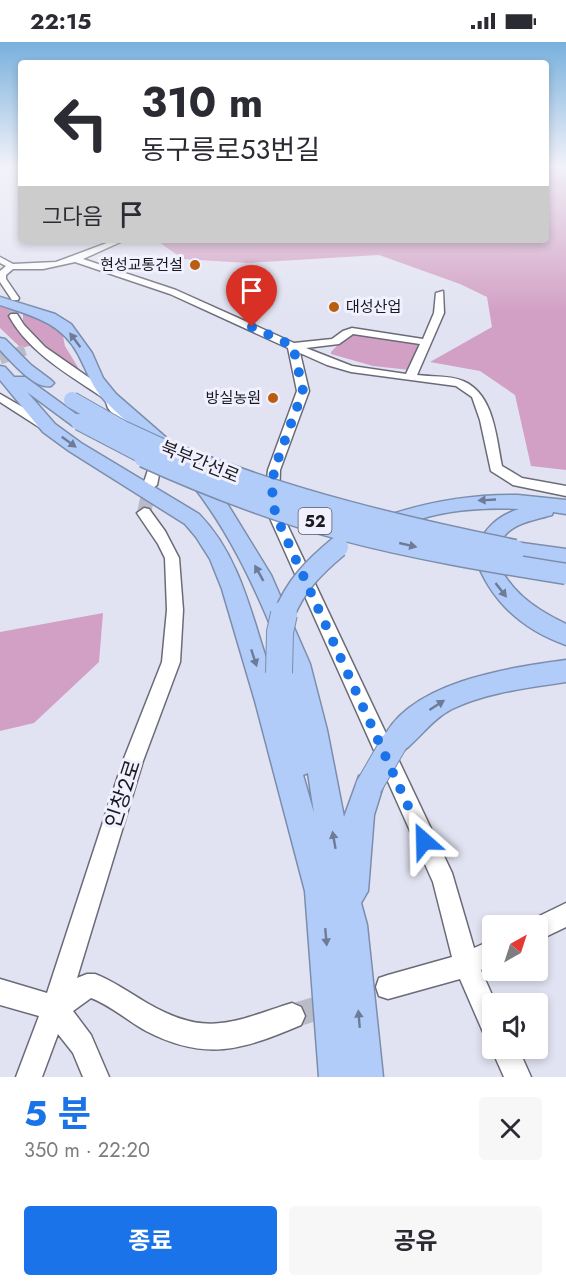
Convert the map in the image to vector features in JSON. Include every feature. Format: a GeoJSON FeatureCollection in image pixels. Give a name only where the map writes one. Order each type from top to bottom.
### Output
{"type":"FeatureCollection","features":[{"type":"Feature","properties":{"kind":"highway"},"geometry":{"type":"LineString","coordinates":[[10,305],[50,317],[66,327],[85,353],[96,379],[110,397],[178,458],[221,510],[263,581],[301,675],[314,730],[351,939],[364,1077]]}},
{"type":"Feature","properties":{"kind":"highway","name":"북부간선로"},"geometry":{"type":"LineString","coordinates":[[0,342],[26,368],[108,423],[211,469],[315,505],[435,535],[566,557]]}},
{"type":"Feature","properties":{"kind":"highway","name":"북부간선로"},"geometry":{"type":"LineString","coordinates":[[0,361],[40,396],[80,422],[131,450],[273,509],[346,531],[425,549],[566,574]]}},
{"type":"Feature","properties":{"kind":"highway"},"geometry":{"type":"LineString","coordinates":[[0,370],[47,427],[75,447],[192,519],[214,544],[226,569],[262,682],[322,895]]}},
{"type":"Feature","properties":{"kind":"highway"},"geometry":{"type":"LineString","coordinates":[[338,1077],[322,895],[279,673],[278,644],[282,619],[289,600],[310,568],[338,547],[406,514],[451,504],[496,500],[537,502],[566,507]]}},
{"type":"Feature","properties":{"kind":"highway"},"geometry":{"type":"LineString","coordinates":[[566,507],[529,512],[510,518],[492,535],[484,554],[495,584],[504,596],[525,612],[566,634]]}},
{"type":"Feature","properties":{"kind":"highway"},"geometry":{"type":"LineString","coordinates":[[351,939],[352,873],[359,815],[369,786],[394,744],[416,719],[444,700],[509,679],[566,671]]}},
{"type":"Feature","properties":{"kind":"street"},"geometry":{"type":"LineString","coordinates":[[0,259],[11,266],[55,267],[114,243]]}},
{"type":"Feature","properties":{"kind":"street"},"geometry":{"type":"LineString","coordinates":[[77,260],[173,292],[320,359],[351,369],[459,383],[477,395],[486,420],[496,468],[519,482],[566,491]]}},
{"type":"Feature","properties":{"kind":"street"},"geometry":{"type":"LineString","coordinates":[[11,266],[2,274],[2,279],[20,328],[38,345],[110,397],[114,408],[148,448],[154,470],[150,485]]}},
{"type":"Feature","properties":{"kind":"street"},"geometry":{"type":"LineString","coordinates":[[410,378],[439,313],[440,293]]}},
{"type":"Feature","properties":{"kind":"street"},"geometry":{"type":"LineString","coordinates":[[320,359],[335,342],[346,333],[352,332],[426,342]]}},
{"type":"Feature","properties":{"kind":"street"},"geometry":{"type":"LineString","coordinates":[[293,346],[335,342]]}},
{"type":"Feature","properties":{"kind":"street"},"geometry":{"type":"LineString","coordinates":[[25,350],[38,345]]}},
{"type":"Feature","properties":{"kind":"street"},"geometry":{"type":"LineString","coordinates":[[293,346],[303,391],[274,470],[272,498],[276,516],[444,881],[466,965],[482,1001]]}},
{"type":"Feature","properties":{"kind":"street"},"geometry":{"type":"LineString","coordinates":[[298,364],[306,357],[320,359]]}},
{"type":"Feature","properties":{"kind":"street"},"geometry":{"type":"LineString","coordinates":[[0,397],[47,427]]}},
{"type":"Feature","properties":{"kind":"street","name":"인창2로"},"geometry":{"type":"LineString","coordinates":[[29,1077],[55,1008],[134,761],[171,662],[174,646],[172,558],[166,544],[144,513]]}},
{"type":"Feature","properties":{"kind":"street"},"geometry":{"type":"LineString","coordinates":[[548,924],[566,915]]}},
{"type":"Feature","properties":{"kind":"street"},"geometry":{"type":"LineString","coordinates":[[388,987],[466,965],[482,957]]}},
{"type":"Feature","properties":{"kind":"street"},"geometry":{"type":"LineString","coordinates":[[55,1008],[87,986],[95,986],[167,1028],[200,1037],[219,1038],[292,1016]]}},
{"type":"Feature","properties":{"kind":"street"},"geometry":{"type":"LineString","coordinates":[[0,992],[55,1008],[82,1044],[96,1077]]}},
{"type":"Feature","properties":{"kind":"street"},"geometry":{"type":"LineString","coordinates":[[509,1059],[518,1077]]}},
{"type":"Feature","properties":{"kind":"shaded area"},"geometry":{"type":"Polygon","coordinates":[[[549,215],[566,215],[566,470],[531,466],[515,395],[480,371],[430,362],[492,327],[487,297],[460,284],[379,255],[247,263],[183,259],[160,243],[549,243],[549,215]]]}},
{"type":"Feature","properties":{"kind":"shaded area"},"geometry":{"type":"Polygon","coordinates":[[[0,304],[11,308],[9,316],[11,321],[34,345],[21,348],[0,328],[0,304]]]}},
{"type":"Feature","properties":{"kind":"shaded area"},"geometry":{"type":"Polygon","coordinates":[[[23,312],[37,316],[62,331],[65,346],[82,374],[79,375],[28,330],[23,321],[23,312]]]}},
{"type":"Feature","properties":{"kind":"shaded area"},"geometry":{"type":"Polygon","coordinates":[[[347,335],[423,344],[410,370],[373,366],[331,354],[347,335]]]}},
{"type":"Feature","properties":{"kind":"shaded area"},"geometry":{"type":"Polygon","coordinates":[[[103,613],[99,662],[34,723],[0,731],[0,632],[103,613]]]}},
{"type":"Feature","properties":{"kind":"tunnel"},"geometry":{"type":"LineString","coordinates":[[14,316],[15,298]]}},
{"type":"Feature","properties":{"kind":"tunnel"},"geometry":{"type":"LineString","coordinates":[[0,359],[25,350]]}},
{"type":"Feature","properties":{"kind":"tunnel"},"geometry":{"type":"LineString","coordinates":[[144,513],[150,485]]}},
{"type":"Feature","properties":{"kind":"tunnel"},"geometry":{"type":"LineString","coordinates":[[292,1016],[332,1004]]}},
{"type":"Feature","properties":{"kind":"place","name":"현성교통건설"},"geometry":{"type":"Point","coordinates":[195,265]}},
{"type":"Feature","properties":{"kind":"place","name":"대성산업"},"geometry":{"type":"Point","coordinates":[334,307]}},
{"type":"Feature","properties":{"kind":"place","name":"방실농원"},"geometry":{"type":"Point","coordinates":[273,398]}},
{"type":"Feature","properties":{"kind":"route"},"geometry":{"type":"LineString","coordinates":[[252,327],[293,346],[304,386],[274,470],[272,498],[276,516],[424,841]]}}]}
